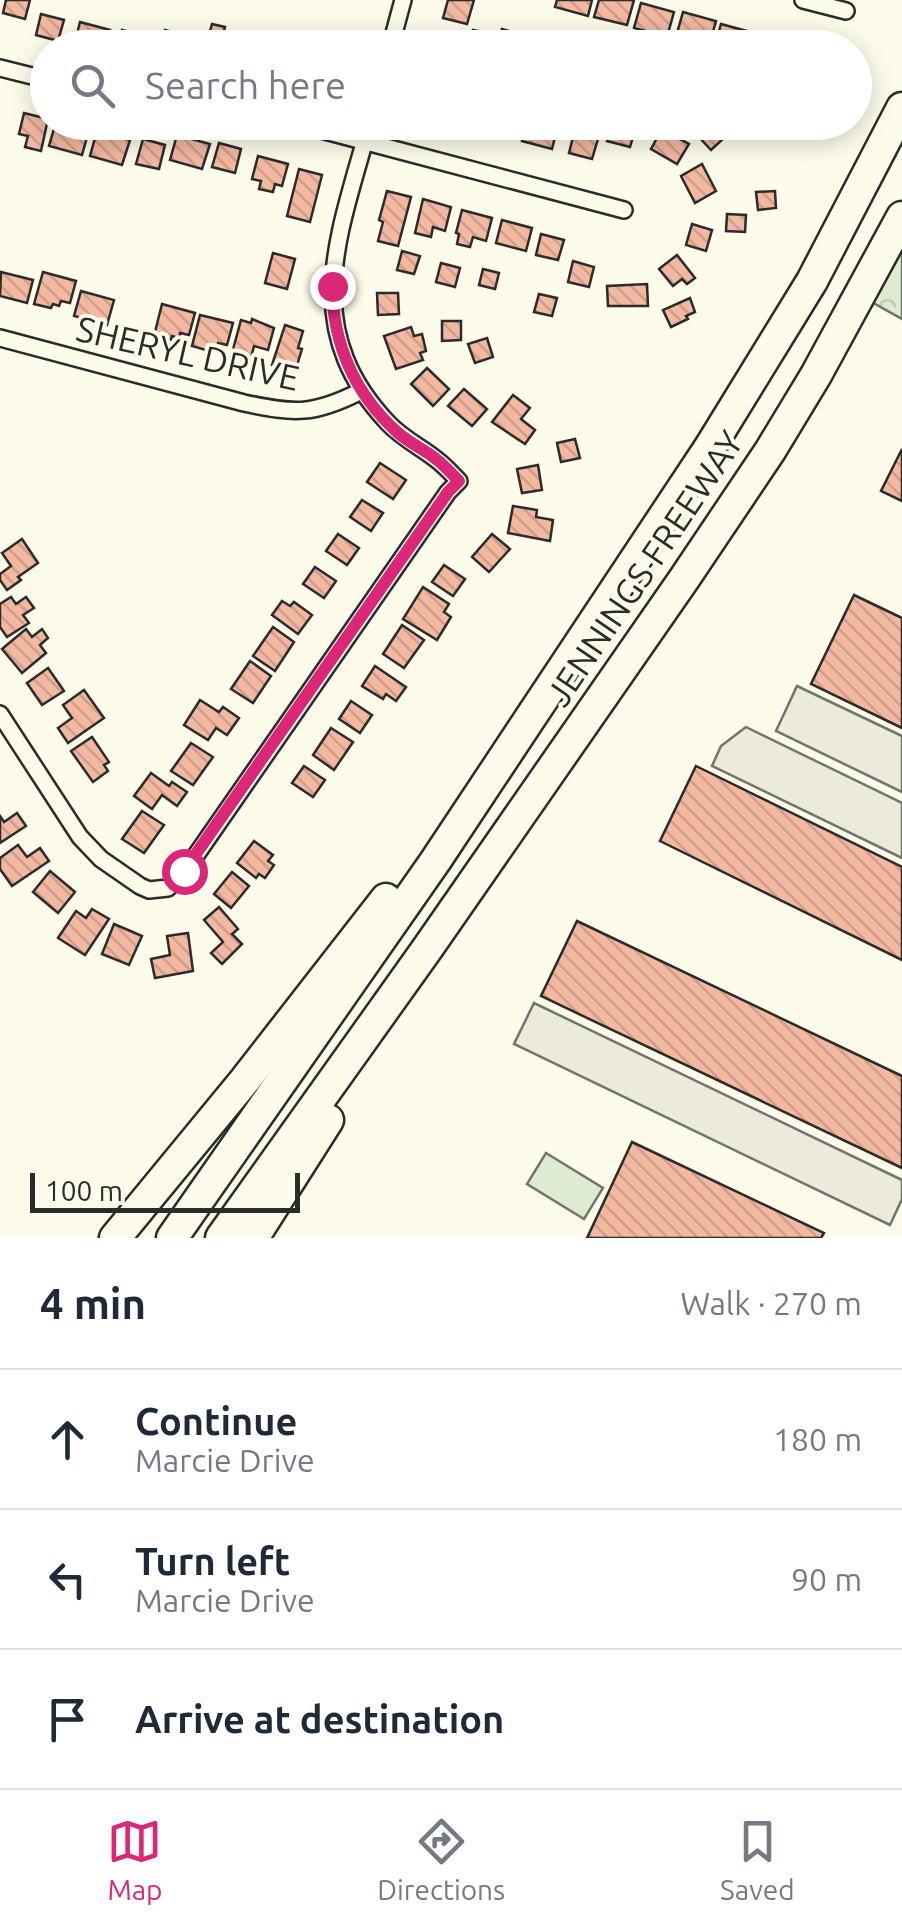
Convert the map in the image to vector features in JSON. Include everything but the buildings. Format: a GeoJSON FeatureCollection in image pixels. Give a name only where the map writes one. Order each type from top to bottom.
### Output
{"type":"FeatureCollection","features":[{"type":"Feature","properties":{"kind":"highway","name":"JENNINGS FREEWAY"},"geometry":{"type":"LineString","coordinates":[[519,732],[754,377],[812,280],[902,108]]}},
{"type":"Feature","properties":{"kind":"highway","name":"JENNINGS FREEWAY"},"geometry":{"type":"LineString","coordinates":[[427,949],[770,451],[902,217]]}},
{"type":"Feature","properties":{"kind":"highway"},"geometry":{"type":"LineString","coordinates":[[116,1238],[246,1080],[519,732]]}},
{"type":"Feature","properties":{"kind":"highway"},"geometry":{"type":"LineString","coordinates":[[172,1238],[436,860],[519,732]]}},
{"type":"Feature","properties":{"kind":"highway"},"geometry":{"type":"LineString","coordinates":[[221,1238],[427,949]]}},
{"type":"Feature","properties":{"kind":"highway"},"geometry":{"type":"LineString","coordinates":[[253,1238],[376,1046],[427,949]]}},
{"type":"Feature","properties":{"kind":"street"},"geometry":{"type":"LineString","coordinates":[[395,30],[403,0]]}},
{"type":"Feature","properties":{"kind":"street"},"geometry":{"type":"LineString","coordinates":[[803,0],[846,11]]}},
{"type":"Feature","properties":{"kind":"street"},"geometry":{"type":"LineString","coordinates":[[0,68],[30,76]]}},
{"type":"Feature","properties":{"kind":"street"},"geometry":{"type":"LineString","coordinates":[[358,140],[624,210]]}},
{"type":"Feature","properties":{"kind":"street"},"geometry":{"type":"LineString","coordinates":[[0,714],[89,848],[140,886],[150,890],[168,888],[459,481],[399,434],[362,392],[337,332],[332,286],[338,242],[365,142]]}},
{"type":"Feature","properties":{"kind":"street","name":"SHERYL DRIVE"},"geometry":{"type":"LineString","coordinates":[[0,338],[262,407],[309,411],[362,392]]}},
{"type":"Feature","properties":{"kind":"green space"},"geometry":{"type":"Polygon","coordinates":[[[902,217],[902,319],[859,295],[902,217]]]}},
{"type":"Feature","properties":{"kind":"green space"},"geometry":{"type":"Polygon","coordinates":[[[546,1153],[603,1188],[584,1219],[527,1184],[546,1153]]]}},
{"type":"Feature","properties":{"kind":"shaded area"},"geometry":{"type":"Polygon","coordinates":[[[797,686],[902,736],[902,792],[776,731],[797,686]]]}},
{"type":"Feature","properties":{"kind":"shaded area"},"geometry":{"type":"Polygon","coordinates":[[[746,727],[902,803],[902,858],[712,766],[721,746],[746,727]]]}},
{"type":"Feature","properties":{"kind":"shaded area"},"geometry":{"type":"Polygon","coordinates":[[[534,1003],[902,1180],[902,1199],[890,1225],[514,1044],[534,1003]]]}},
{"type":"Feature","properties":{"kind":"route"},"geometry":{"type":"LineString","coordinates":[[184,871],[459,481],[399,434],[354,380],[337,332],[332,286]]}}]}
